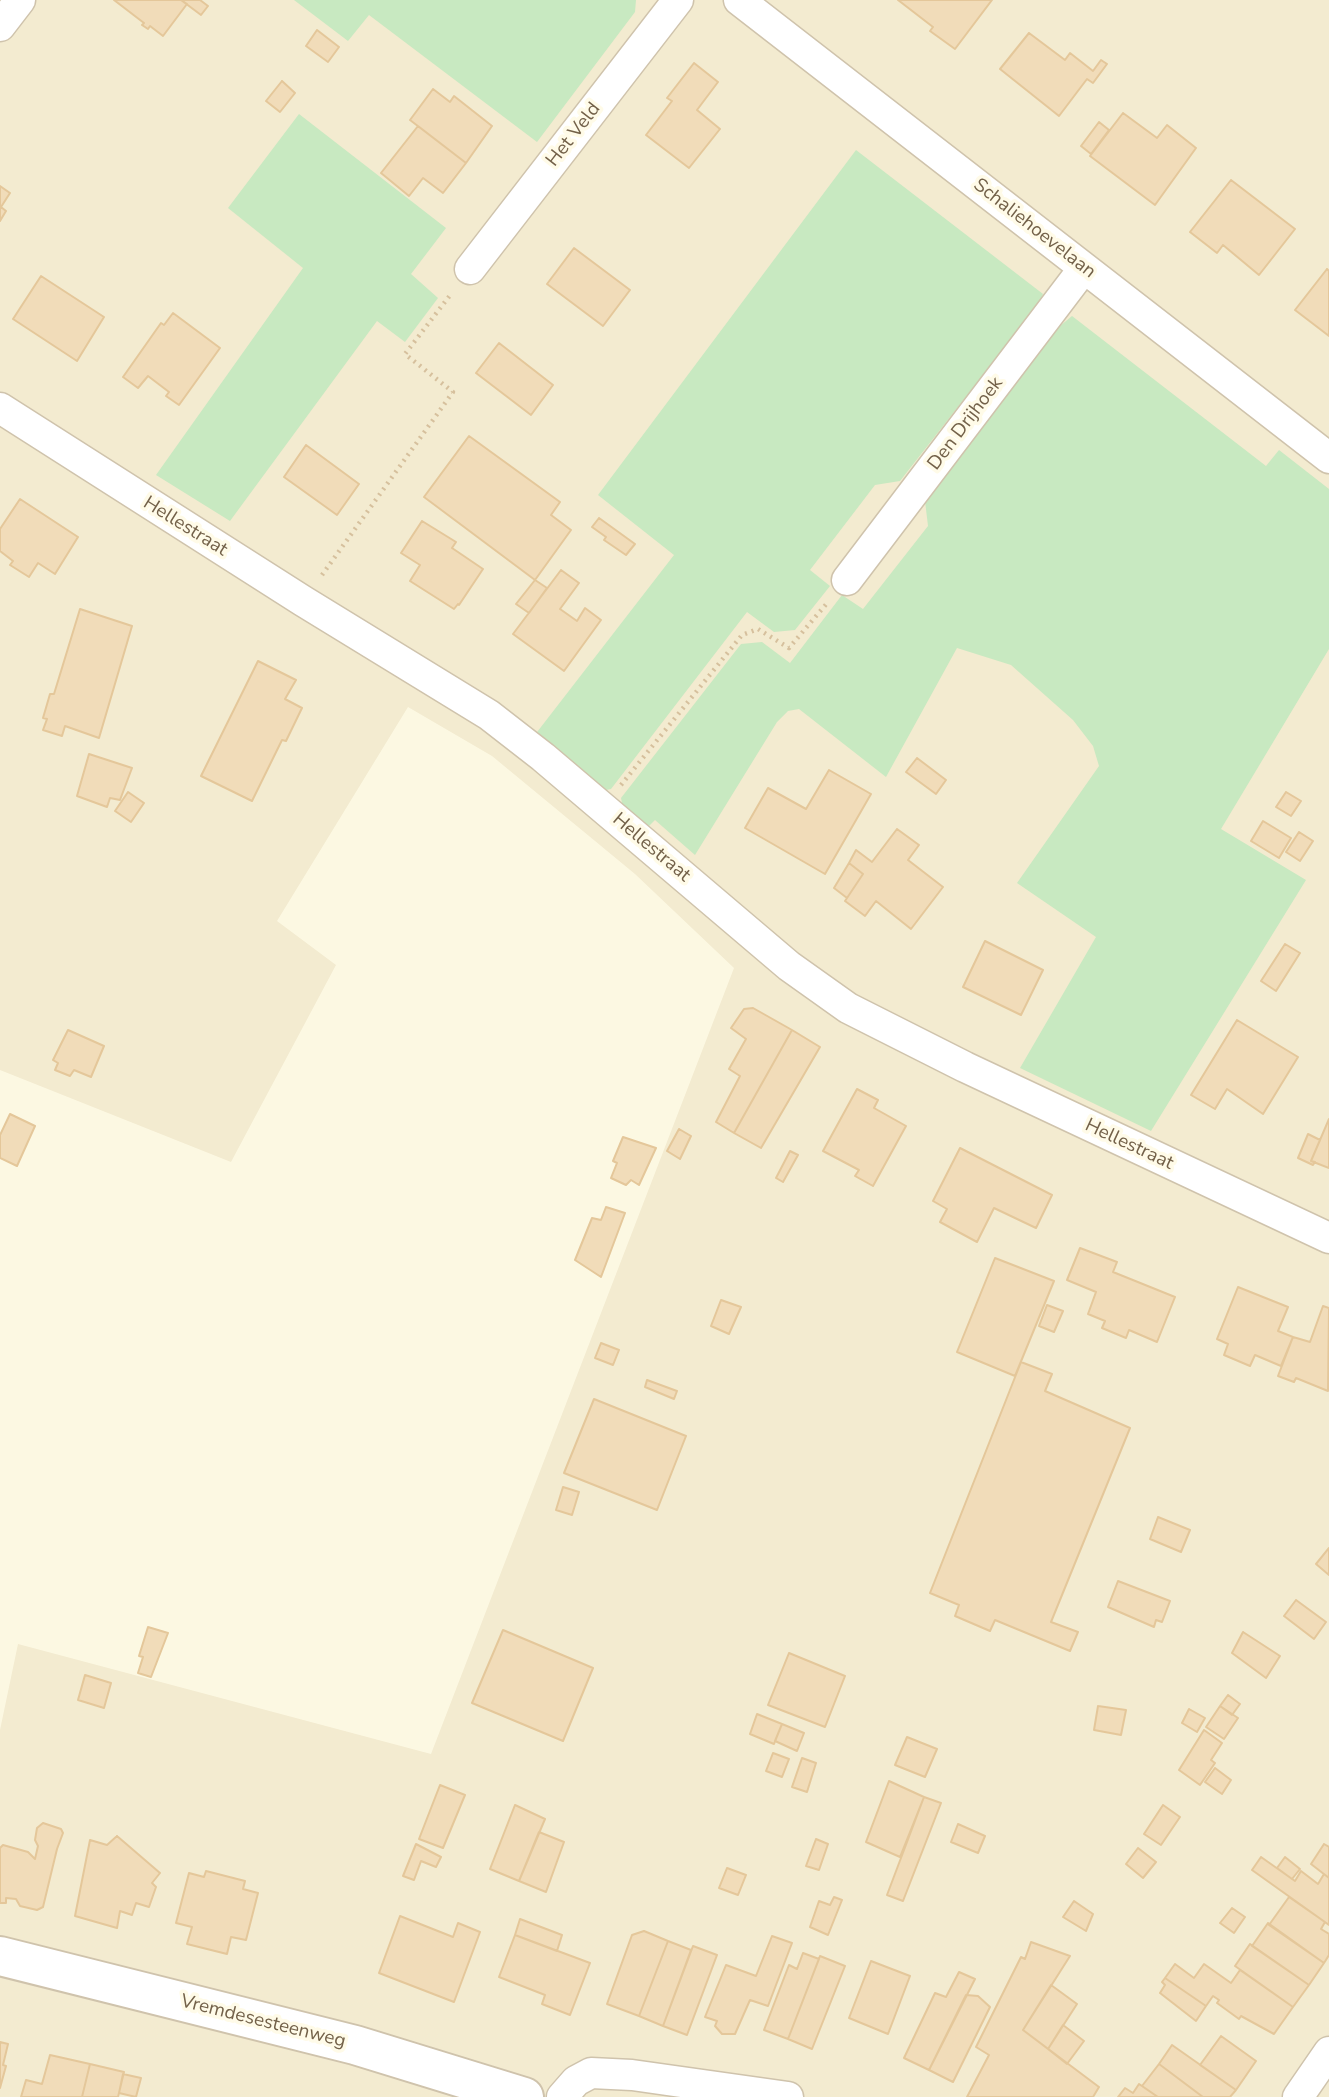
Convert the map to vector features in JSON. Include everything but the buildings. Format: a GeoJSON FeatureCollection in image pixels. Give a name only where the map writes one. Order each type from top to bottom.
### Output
{"type":"FeatureCollection","features":[{"type":"Feature","properties":{"kind":"street"},"geometry":{"type":"LineString","coordinates":[[0,26],[20,0]]}},
{"type":"Feature","properties":{"kind":"street","name":"Het Veld"},"geometry":{"type":"LineString","coordinates":[[470,270],[678,0]]}},
{"type":"Feature","properties":{"kind":"street","name":"Schaliehoevelaan"},"geometry":{"type":"LineString","coordinates":[[738,0],[1329,458]]}},
{"type":"Feature","properties":{"kind":"street","name":"Den Drijhoek"},"geometry":{"type":"LineString","coordinates":[[847,580],[1084,268]]}},
{"type":"Feature","properties":{"kind":"street","name":"Hellestraat"},"geometry":{"type":"LineString","coordinates":[[0,408],[303,601],[489,715],[789,966],[848,1008],[965,1067],[1329,1238]]}},
{"type":"Feature","properties":{"kind":"street","name":"Vremdesesteenweg"},"geometry":{"type":"LineString","coordinates":[[0,1956],[355,2045],[524,2097]]}},
{"type":"Feature","properties":{"kind":"street"},"geometry":{"type":"LineString","coordinates":[[1298,2097],[1329,2052]]}},
{"type":"Feature","properties":{"kind":"street"},"geometry":{"type":"LineString","coordinates":[[562,2097],[576,2081],[591,2073],[632,2075],[788,2097]]}},
{"type":"Feature","properties":{"kind":"path"},"geometry":{"type":"LineString","coordinates":[[303,601],[453,392],[405,354],[470,270]]}},
{"type":"Feature","properties":{"kind":"path"},"geometry":{"type":"LineString","coordinates":[[603,808],[742,635],[758,629],[789,648],[847,580]]}},
{"type":"Feature","properties":{"kind":"shaded area"},"geometry":{"type":"Polygon","coordinates":[[[0,0],[1329,0],[1329,2097],[0,2097],[0,1730],[18,1644],[431,1754],[734,968],[635,874],[492,756],[408,707],[277,921],[336,965],[231,1162],[0,1070],[0,0]]]}},
{"type":"Feature","properties":{"kind":"green space"},"geometry":{"type":"Polygon","coordinates":[[[294,0],[636,0],[635,12],[537,142],[369,15],[348,41],[294,0]]]}},
{"type":"Feature","properties":{"kind":"green space"},"geometry":{"type":"Polygon","coordinates":[[[299,114],[446,228],[411,274],[438,298],[405,342],[377,321],[230,521],[156,475],[303,268],[228,208],[299,114]]]}},
{"type":"Feature","properties":{"kind":"green space"},"geometry":{"type":"Polygon","coordinates":[[[856,150],[1043,294],[1040,302],[900,481],[875,485],[810,570],[830,586],[795,630],[774,632],[747,612],[611,789],[601,791],[534,736],[674,555],[598,495],[856,150]]]}},
{"type":"Feature","properties":{"kind":"green space"},"geometry":{"type":"Polygon","coordinates":[[[1072,316],[1266,466],[1279,450],[1329,489],[1329,649],[1221,829],[1306,880],[1151,1131],[1020,1068],[1096,937],[1017,883],[1099,766],[1093,746],[1073,720],[1011,665],[957,648],[886,777],[799,709],[788,711],[777,722],[695,855],[655,820],[647,828],[623,808],[621,798],[741,644],[762,642],[790,663],[842,595],[863,609],[928,526],[925,501],[1060,326],[1072,316]]]}}]}
